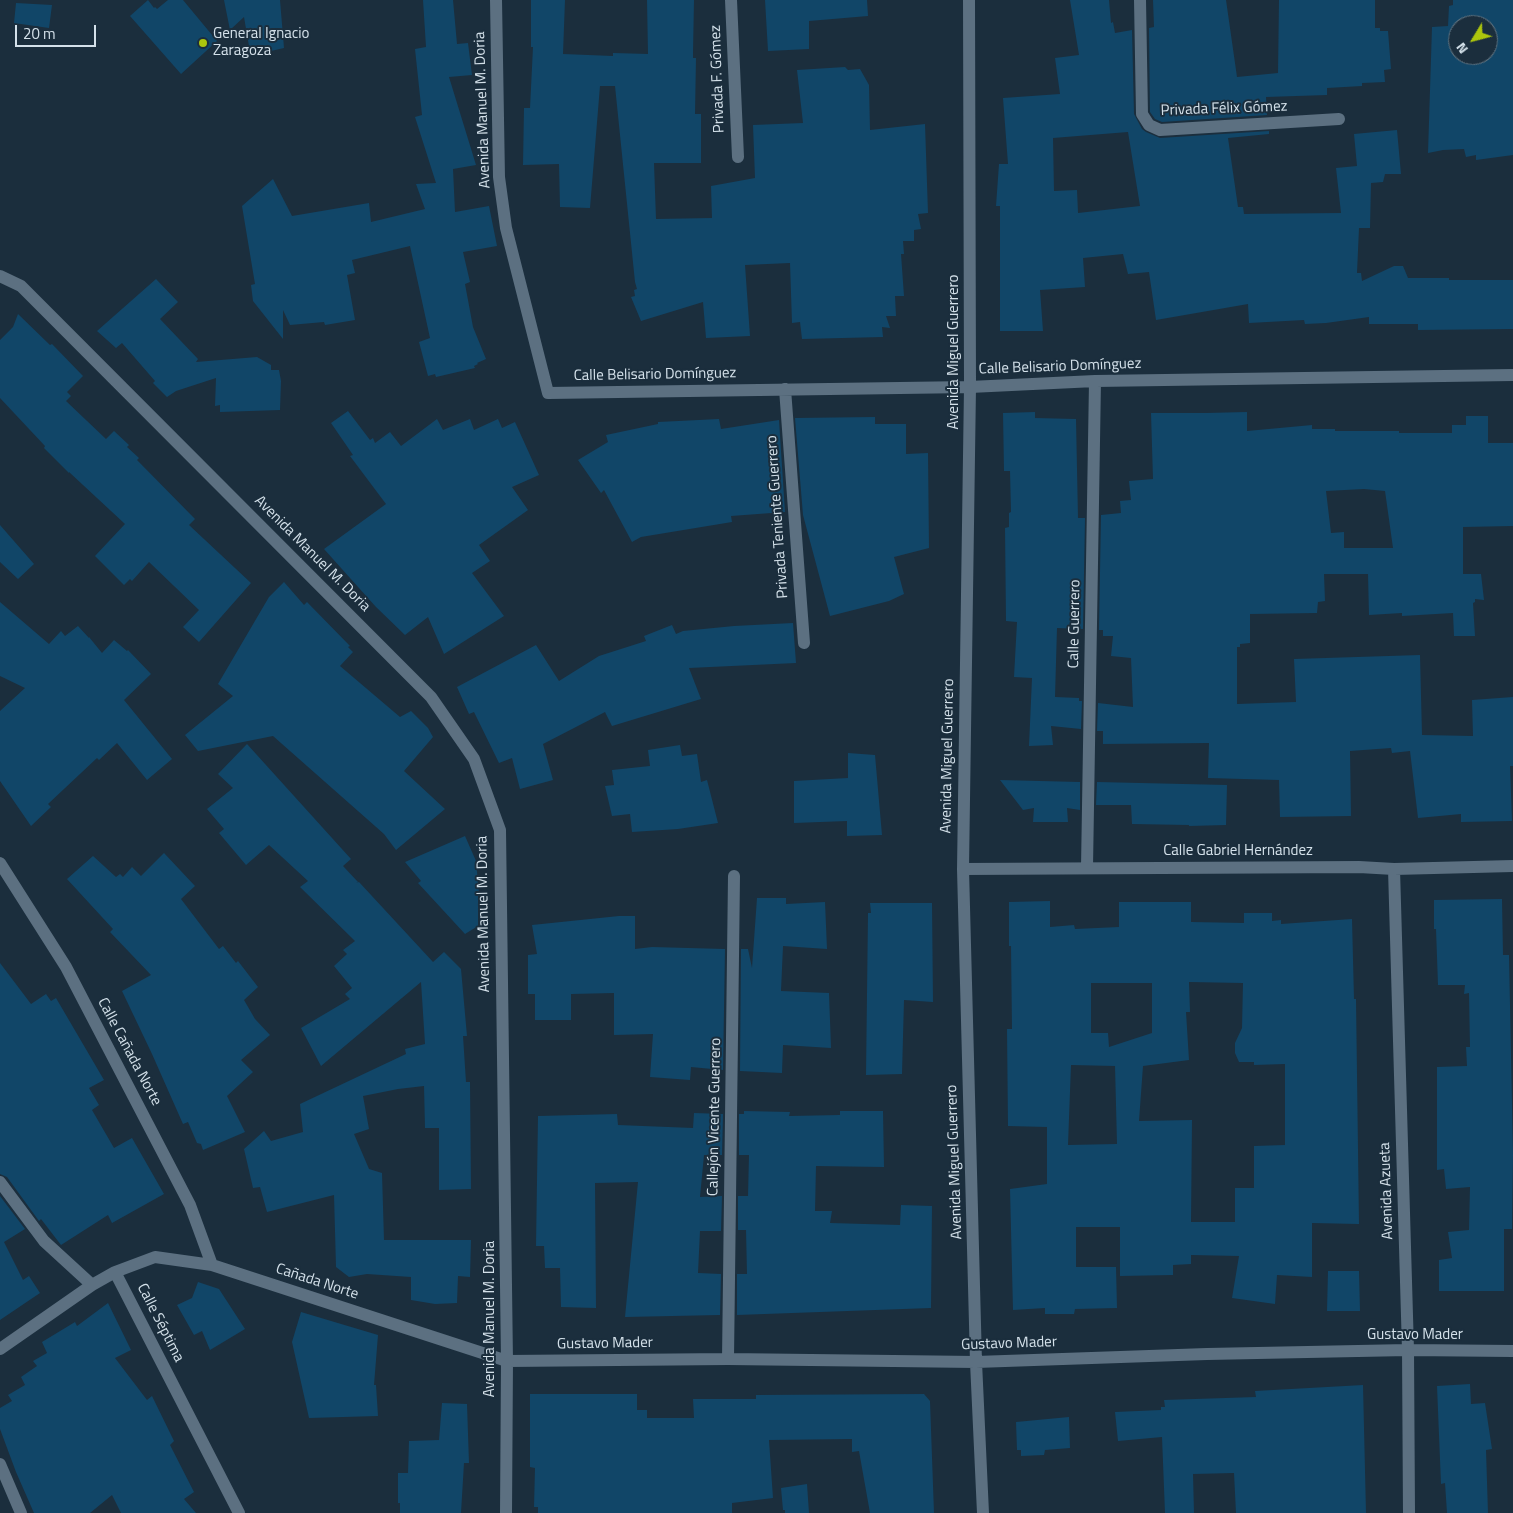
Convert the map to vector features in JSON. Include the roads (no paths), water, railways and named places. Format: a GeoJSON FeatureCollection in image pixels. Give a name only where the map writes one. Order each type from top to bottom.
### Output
{"type":"FeatureCollection","features":[{"type":"Feature","properties":{"kind":"street","name":"Avenida Manuel M. Doria"},"geometry":{"type":"LineString","coordinates":[[496,0],[499,177],[506,228],[548,393]]}},
{"type":"Feature","properties":{"kind":"street","name":"Privada F. Gómez"},"geometry":{"type":"LineString","coordinates":[[731,0],[738,157]]}},
{"type":"Feature","properties":{"kind":"street","name":"Avenida Miguel Guerrero"},"geometry":{"type":"LineString","coordinates":[[970,0],[970,387],[963,869],[976,1362],[984,1513]]}},
{"type":"Feature","properties":{"kind":"street","name":"Privada Félix Gómez"},"geometry":{"type":"LineString","coordinates":[[1140,0],[1142,114],[1149,126],[1160,130],[1339,119]]}},
{"type":"Feature","properties":{"kind":"street","name":"Avenida Manuel M. Doria"},"geometry":{"type":"LineString","coordinates":[[0,276],[21,286],[431,697],[474,759],[500,830],[507,1361],[506,1513]]}},
{"type":"Feature","properties":{"kind":"street","name":"Calle Belisario Domínguez"},"geometry":{"type":"LineString","coordinates":[[548,393],[970,387],[1095,381],[1513,375]]}},
{"type":"Feature","properties":{"kind":"street","name":"Calle Guerrero"},"geometry":{"type":"LineString","coordinates":[[1087,867],[1095,381]]}},
{"type":"Feature","properties":{"kind":"street","name":"Privada Teniente Guerrero"},"geometry":{"type":"LineString","coordinates":[[785,389],[804,643]]}},
{"type":"Feature","properties":{"kind":"street","name":"Calle Cañada Norte"},"geometry":{"type":"LineString","coordinates":[[0,863],[70,976],[190,1205],[212,1265]]}},
{"type":"Feature","properties":{"kind":"street","name":"Calle Gabriel Hernández"},"geometry":{"type":"LineString","coordinates":[[963,869],[1087,867],[1359,867],[1394,869],[1513,866]]}},
{"type":"Feature","properties":{"kind":"street","name":"Avenida Azueta"},"geometry":{"type":"LineString","coordinates":[[1394,869],[1408,1350],[1409,1513]]}},
{"type":"Feature","properties":{"kind":"street","name":"Callejón Vicente Guerrero"},"geometry":{"type":"LineString","coordinates":[[728,1359],[734,876]]}},
{"type":"Feature","properties":{"kind":"street"},"geometry":{"type":"LineString","coordinates":[[0,1182],[44,1240],[92,1285]]}},
{"type":"Feature","properties":{"kind":"street","name":"Cañada Norte"},"geometry":{"type":"LineString","coordinates":[[115,1272],[155,1256],[212,1265],[507,1361]]}},
{"type":"Feature","properties":{"kind":"street"},"geometry":{"type":"LineString","coordinates":[[0,1349],[92,1285],[115,1272]]}},
{"type":"Feature","properties":{"kind":"street","name":"Calle Séptima"},"geometry":{"type":"LineString","coordinates":[[115,1272],[239,1513]]}},
{"type":"Feature","properties":{"kind":"street","name":"Gustavo Mader"},"geometry":{"type":"LineString","coordinates":[[507,1361],[728,1359],[976,1362],[1207,1354],[1408,1350],[1513,1351]]}},
{"type":"Feature","properties":{"kind":"street"},"geometry":{"type":"LineString","coordinates":[[0,1464],[21,1513]]}},
{"type":"Feature","properties":{"kind":"place","name":"General Ignacio Zaragoza"},"geometry":{"type":"Point","coordinates":[203,43]}}]}
